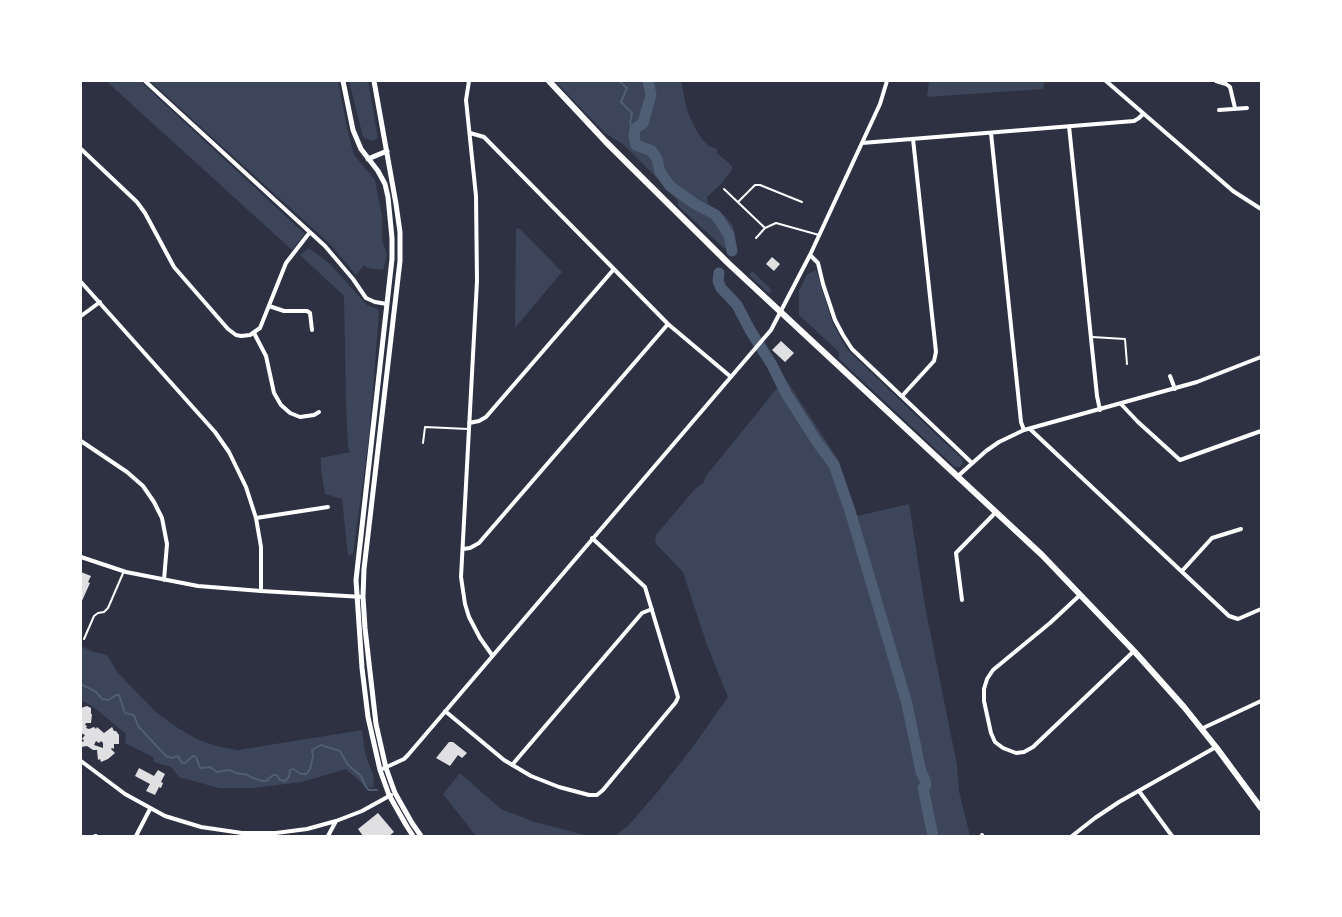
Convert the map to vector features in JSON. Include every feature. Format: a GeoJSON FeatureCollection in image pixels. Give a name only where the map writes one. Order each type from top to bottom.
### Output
{"type":"FeatureCollection","features":[{"type":"Feature","properties":{"kind":"highway"},"geometry":{"type":"LineString","coordinates":[[548,81],[719,255],[1042,555],[1134,651],[1201,728],[1261,808]]}},
{"type":"Feature","properties":{"kind":"main road"},"geometry":{"type":"LineString","coordinates":[[343,81],[353,130],[361,149],[378,171],[385,184],[390,213],[392,259],[358,550],[356,580],[360,597]]}},
{"type":"Feature","properties":{"kind":"main road"},"geometry":{"type":"LineString","coordinates":[[374,81],[400,232],[400,261],[360,597],[362,672],[368,717],[383,769],[406,825],[414,836]]}},
{"type":"Feature","properties":{"kind":"main road"},"geometry":{"type":"LineString","coordinates":[[368,159],[387,151]]}},
{"type":"Feature","properties":{"kind":"main road"},"geometry":{"type":"LineString","coordinates":[[371,441],[379,442]]}},
{"type":"Feature","properties":{"kind":"main road"},"geometry":{"type":"LineString","coordinates":[[392,794],[421,836]]}},
{"type":"Feature","properties":{"kind":"street"},"geometry":{"type":"LineString","coordinates":[[145,81],[310,232],[338,260],[366,298],[388,304]]}},
{"type":"Feature","properties":{"kind":"street"},"geometry":{"type":"LineString","coordinates":[[469,81],[466,100],[476,196],[478,251],[461,576],[465,604],[474,629],[492,655]]}},
{"type":"Feature","properties":{"kind":"street"},"geometry":{"type":"LineString","coordinates":[[383,769],[408,755],[771,330],[810,255],[882,102],[887,81]]}},
{"type":"Feature","properties":{"kind":"street"},"geometry":{"type":"LineString","coordinates":[[1106,81],[1233,192],[1261,209]]}},
{"type":"Feature","properties":{"kind":"street"},"geometry":{"type":"LineString","coordinates":[[1216,81],[1230,87],[1235,108]]}},
{"type":"Feature","properties":{"kind":"street"},"geometry":{"type":"LineString","coordinates":[[1219,110],[1247,108]]}},
{"type":"Feature","properties":{"kind":"street"},"geometry":{"type":"LineString","coordinates":[[862,143],[1134,121],[1144,114]]}},
{"type":"Feature","properties":{"kind":"street"},"geometry":{"type":"LineString","coordinates":[[1069,126],[1100,410]]}},
{"type":"Feature","properties":{"kind":"street"},"geometry":{"type":"LineString","coordinates":[[470,132],[484,137],[668,324],[731,377]]}},
{"type":"Feature","properties":{"kind":"street"},"geometry":{"type":"LineString","coordinates":[[990,133],[1021,422],[1024,430]]}},
{"type":"Feature","properties":{"kind":"street"},"geometry":{"type":"LineString","coordinates":[[902,396],[934,361],[936,352],[913,139]]}},
{"type":"Feature","properties":{"kind":"street"},"geometry":{"type":"LineString","coordinates":[[81,149],[137,202],[145,213],[161,246],[174,267],[228,329],[241,336],[254,333],[262,325],[280,274],[286,263],[310,232]]}},
{"type":"Feature","properties":{"kind":"street"},"geometry":{"type":"LineString","coordinates":[[810,255],[818,263],[830,307],[843,335],[864,361],[972,463]]}},
{"type":"Feature","properties":{"kind":"street"},"geometry":{"type":"LineString","coordinates":[[470,423],[486,417],[614,269]]}},
{"type":"Feature","properties":{"kind":"street"},"geometry":{"type":"LineString","coordinates":[[81,282],[222,441],[241,475],[256,518],[261,547],[261,591]]}},
{"type":"Feature","properties":{"kind":"street"},"geometry":{"type":"LineString","coordinates":[[81,316],[100,302]]}},
{"type":"Feature","properties":{"kind":"street"},"geometry":{"type":"LineString","coordinates":[[269,306],[284,311],[307,311],[310,313],[312,330]]}},
{"type":"Feature","properties":{"kind":"street"},"geometry":{"type":"LineString","coordinates":[[463,549],[470,548],[479,543],[668,324]]}},
{"type":"Feature","properties":{"kind":"street"},"geometry":{"type":"LineString","coordinates":[[254,333],[266,356],[274,393],[281,405],[290,413],[300,417],[314,415],[319,412]]}},
{"type":"Feature","properties":{"kind":"street"},"geometry":{"type":"LineString","coordinates":[[958,476],[999,442],[1024,430],[1198,382],[1261,357]]}},
{"type":"Feature","properties":{"kind":"street"},"geometry":{"type":"LineString","coordinates":[[1170,376],[1175,389]]}},
{"type":"Feature","properties":{"kind":"street"},"geometry":{"type":"LineString","coordinates":[[1121,404],[1180,460],[1261,431]]}},
{"type":"Feature","properties":{"kind":"street"},"geometry":{"type":"LineString","coordinates":[[1030,429],[1229,616],[1238,619],[1261,609]]}},
{"type":"Feature","properties":{"kind":"street"},"geometry":{"type":"LineString","coordinates":[[81,441],[127,472],[143,486],[154,502],[162,518],[167,544],[164,580]]}},
{"type":"Feature","properties":{"kind":"street"},"geometry":{"type":"LineString","coordinates":[[256,518],[328,507]]}},
{"type":"Feature","properties":{"kind":"street"},"geometry":{"type":"LineString","coordinates":[[962,600],[956,553],[996,512]]}},
{"type":"Feature","properties":{"kind":"street"},"geometry":{"type":"LineString","coordinates":[[1182,571],[1212,538],[1241,529]]}},
{"type":"Feature","properties":{"kind":"street"},"geometry":{"type":"LineString","coordinates":[[445,710],[512,765],[544,782],[597,795],[603,790],[676,702],[678,697],[645,587],[592,538]]}},
{"type":"Feature","properties":{"kind":"street"},"geometry":{"type":"LineString","coordinates":[[81,557],[124,571],[164,580],[219,588],[360,597]]}},
{"type":"Feature","properties":{"kind":"street"},"geometry":{"type":"LineString","coordinates":[[1080,595],[1050,623],[993,670],[987,679],[984,695],[991,733],[995,742],[1012,752],[1024,752],[1033,748],[1134,651]]}},
{"type":"Feature","properties":{"kind":"street"},"geometry":{"type":"LineString","coordinates":[[512,765],[642,613],[652,609]]}},
{"type":"Feature","properties":{"kind":"street"},"geometry":{"type":"LineString","coordinates":[[1201,728],[1261,701]]}},
{"type":"Feature","properties":{"kind":"street"},"geometry":{"type":"LineString","coordinates":[[1074,835],[1095,818],[1216,747]]}},
{"type":"Feature","properties":{"kind":"street"},"geometry":{"type":"LineString","coordinates":[[81,761],[125,794],[150,809],[183,822],[242,834],[296,831],[336,821],[362,811],[392,794]]}},
{"type":"Feature","properties":{"kind":"street"},"geometry":{"type":"LineString","coordinates":[[1139,791],[1172,836]]}},
{"type":"Feature","properties":{"kind":"street"},"geometry":{"type":"LineString","coordinates":[[136,836],[150,809]]}},
{"type":"Feature","properties":{"kind":"street"},"geometry":{"type":"LineString","coordinates":[[328,836],[336,821]]}},
{"type":"Feature","properties":{"kind":"lane"},"geometry":{"type":"LineString","coordinates":[[738,202],[755,185],[760,185],[802,202]]}},
{"type":"Feature","properties":{"kind":"lane"},"geometry":{"type":"LineString","coordinates":[[724,189],[765,228]]}},
{"type":"Feature","properties":{"kind":"lane"},"geometry":{"type":"LineString","coordinates":[[756,238],[765,228],[776,223],[819,236]]}},
{"type":"Feature","properties":{"kind":"lane"},"geometry":{"type":"LineString","coordinates":[[1091,337],[1125,339],[1127,364]]}},
{"type":"Feature","properties":{"kind":"lane"},"geometry":{"type":"LineString","coordinates":[[423,443],[425,427],[469,430]]}},
{"type":"Feature","properties":{"kind":"lane"},"geometry":{"type":"LineString","coordinates":[[84,639],[94,616],[108,608],[124,571]]}},
{"type":"Feature","properties":{"kind":"shaded area"},"geometry":{"type":"Polygon","coordinates":[[[106,81],[140,81],[305,234],[292,250],[106,81]]]}},
{"type":"Feature","properties":{"kind":"shaded area"},"geometry":{"type":"Polygon","coordinates":[[[150,81],[338,81],[354,155],[375,180],[382,216],[382,240],[387,255],[383,270],[367,268],[364,265],[356,275],[330,244],[150,81]]]}},
{"type":"Feature","properties":{"kind":"shaded area"},"geometry":{"type":"Polygon","coordinates":[[[349,81],[368,81],[378,138],[372,141],[363,137],[349,81]]]}},
{"type":"Feature","properties":{"kind":"shaded area"},"geometry":{"type":"Polygon","coordinates":[[[555,81],[681,81],[687,110],[695,128],[702,139],[709,146],[717,149],[717,153],[732,166],[732,170],[722,183],[707,197],[708,204],[725,216],[733,226],[735,250],[724,248],[679,207],[677,200],[654,175],[624,145],[605,133],[555,81]]]}},
{"type":"Feature","properties":{"kind":"shaded area"},"geometry":{"type":"Polygon","coordinates":[[[929,81],[1045,81],[1043,89],[927,97],[929,81]]]}},
{"type":"Feature","properties":{"kind":"shaded area"},"geometry":{"type":"Polygon","coordinates":[[[519,228],[562,272],[515,328],[516,229],[519,228]]]}},
{"type":"Feature","properties":{"kind":"shaded area"},"geometry":{"type":"Polygon","coordinates":[[[309,248],[330,264],[367,305],[378,309],[379,314],[369,437],[353,554],[348,556],[342,499],[325,494],[321,469],[321,458],[350,452],[348,447],[346,403],[344,296],[300,255],[309,248]]]}},
{"type":"Feature","properties":{"kind":"shaded area"},"geometry":{"type":"Polygon","coordinates":[[[816,270],[833,324],[847,349],[962,459],[963,463],[960,467],[955,467],[839,359],[839,352],[799,315],[799,291],[807,274],[816,270]]]}},
{"type":"Feature","properties":{"kind":"shaded area"},"geometry":{"type":"Polygon","coordinates":[[[752,271],[772,290],[769,294],[749,275],[752,271]]]}},
{"type":"Feature","properties":{"kind":"shaded area"},"geometry":{"type":"Polygon","coordinates":[[[787,381],[839,461],[857,516],[909,504],[925,606],[957,765],[959,791],[970,836],[476,836],[443,794],[460,773],[501,809],[535,822],[585,835],[616,835],[628,826],[659,790],[728,697],[707,645],[683,572],[657,545],[655,540],[656,535],[695,489],[704,482],[706,476],[778,387],[787,381]]]}},
{"type":"Feature","properties":{"kind":"shaded area"},"geometry":{"type":"Polygon","coordinates":[[[81,646],[107,655],[118,673],[156,712],[197,739],[216,746],[238,750],[362,730],[365,753],[373,775],[373,788],[365,786],[346,769],[302,782],[253,788],[219,788],[179,777],[171,767],[154,762],[153,757],[125,743],[126,734],[92,706],[81,700],[81,646]]]}},
{"type":"Feature","properties":{"kind":"building"},"geometry":{"type":"Polygon","coordinates":[[[772,257],[780,264],[774,271],[766,264],[772,257]]]}},
{"type":"Feature","properties":{"kind":"building"},"geometry":{"type":"Polygon","coordinates":[[[781,341],[794,353],[785,362],[772,350],[781,341]]]}},
{"type":"Feature","properties":{"kind":"building"},"geometry":{"type":"Polygon","coordinates":[[[81,572],[91,576],[81,603],[81,572]]]}},
{"type":"Feature","properties":{"kind":"building"},"geometry":{"type":"Polygon","coordinates":[[[87,706],[91,708],[91,723],[86,723],[86,728],[94,727],[96,729],[97,727],[104,733],[112,727],[119,735],[119,744],[114,744],[114,749],[111,749],[115,753],[108,759],[101,762],[100,759],[98,760],[97,750],[87,746],[81,747],[81,741],[83,742],[84,740],[82,739],[85,735],[81,733],[81,708],[87,706]],[[96,741],[94,745],[103,748],[103,743],[101,741],[99,743],[96,741]]]}},
{"type":"Feature","properties":{"kind":"building"},"geometry":{"type":"Polygon","coordinates":[[[449,742],[453,742],[467,753],[462,758],[458,755],[450,766],[436,758],[449,742]]]}},
{"type":"Feature","properties":{"kind":"building"},"geometry":{"type":"Polygon","coordinates":[[[139,768],[154,776],[158,770],[165,774],[161,782],[163,783],[161,788],[159,787],[155,795],[146,791],[150,784],[135,776],[139,768]]]}},
{"type":"Feature","properties":{"kind":"building"},"geometry":{"type":"Polygon","coordinates":[[[378,813],[394,832],[389,836],[363,836],[358,829],[378,813]]]}},
{"type":"Feature","properties":{"kind":"waterway"},"geometry":{"type":"LineString","coordinates":[[619,81],[627,88],[621,102],[632,113],[630,124],[635,129]]}},
{"type":"Feature","properties":{"kind":"waterway"},"geometry":{"type":"LineString","coordinates":[[648,81],[651,95],[643,123],[635,129],[636,145],[652,151],[657,159],[660,172],[670,186],[695,204],[716,215],[729,235],[732,251]]}},
{"type":"Feature","properties":{"kind":"waterway"},"geometry":{"type":"LineString","coordinates":[[719,273],[718,281],[721,288],[737,305],[787,395],[834,465],[850,511],[907,704],[921,772],[926,785],[923,788],[933,836]]}},
{"type":"Feature","properties":{"kind":"waterway"},"geometry":{"type":"LineString","coordinates":[[81,671],[81,677]]}},
{"type":"Feature","properties":{"kind":"waterway"},"geometry":{"type":"LineString","coordinates":[[81,684],[96,692],[102,699],[109,700],[119,695],[125,713],[134,715],[138,726],[166,756],[172,758],[178,756],[182,763],[185,763],[193,756],[196,757],[200,768],[210,767],[217,772],[230,770],[262,781],[277,775],[280,780],[285,781],[289,777],[290,770],[293,769],[301,774],[306,774],[310,769],[313,756],[312,750],[321,745],[340,751],[348,765],[361,776],[366,787],[369,790],[377,790]]}}]}
